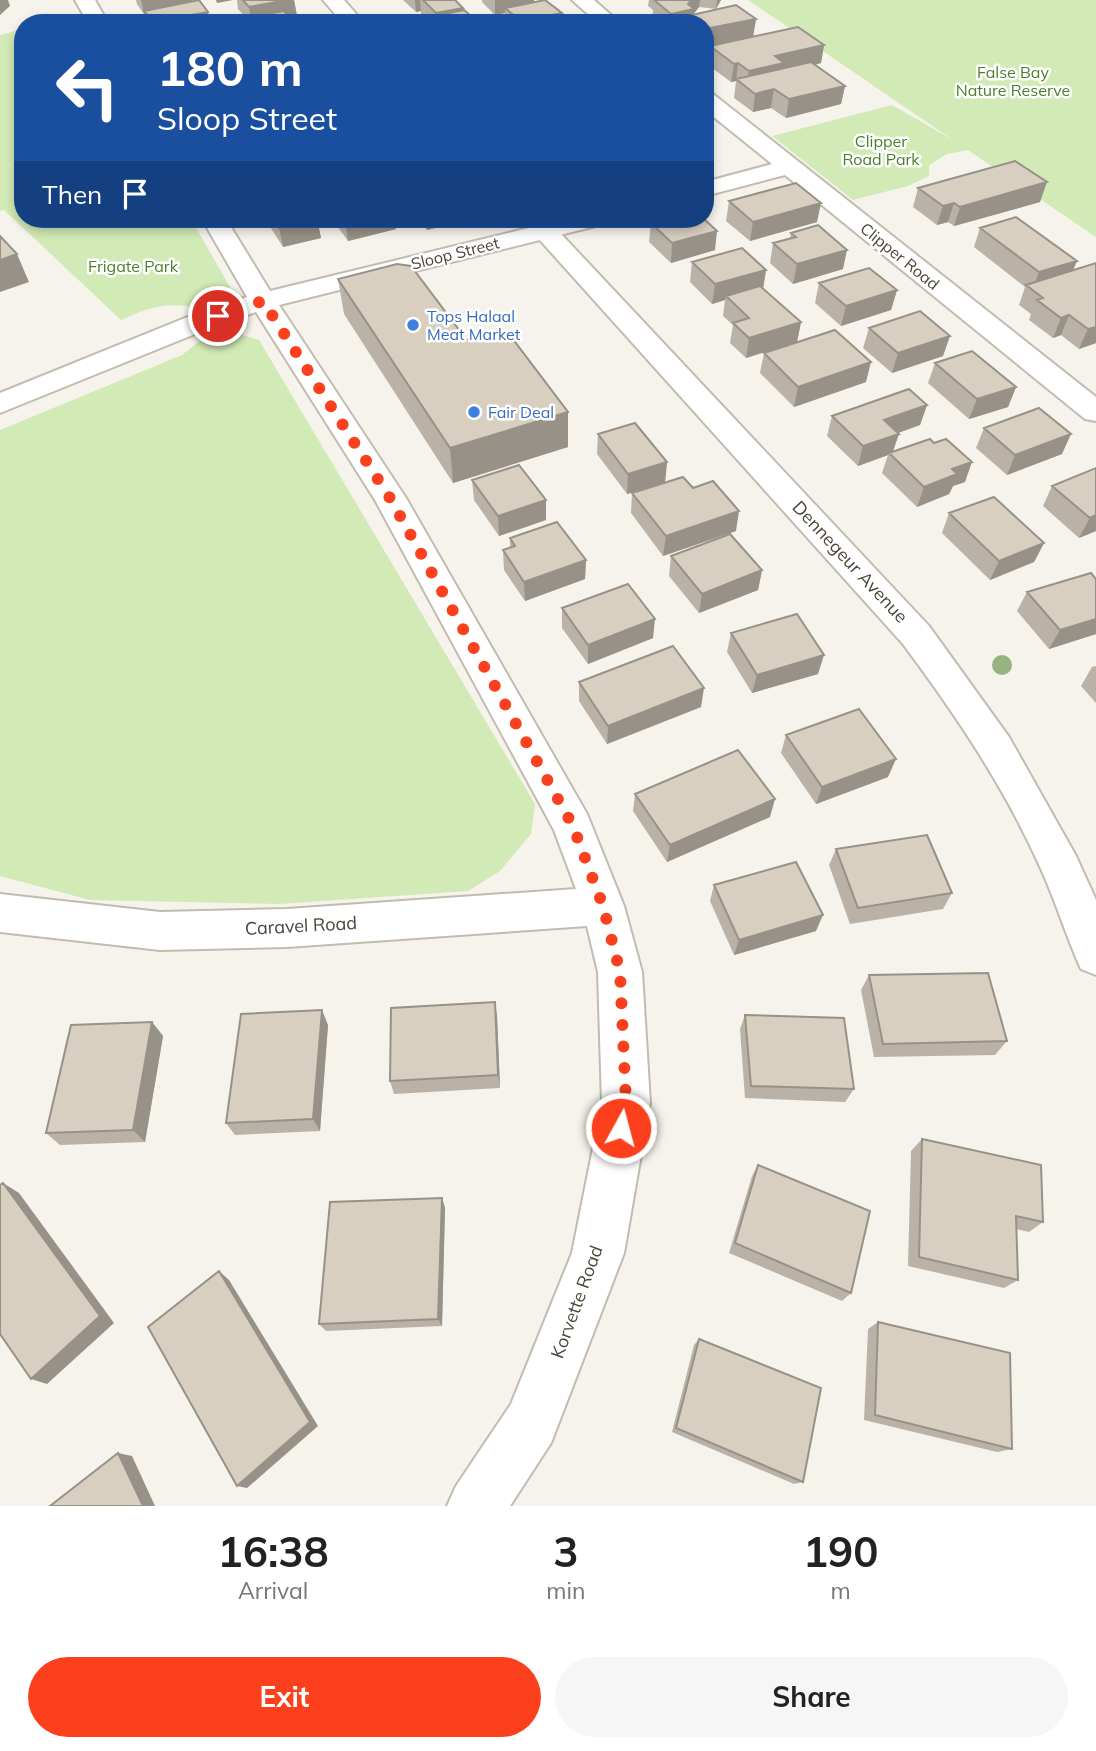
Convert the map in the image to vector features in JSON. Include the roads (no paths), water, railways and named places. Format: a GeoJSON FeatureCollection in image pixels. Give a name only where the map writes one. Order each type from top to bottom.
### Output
{"type":"FeatureCollection","features":[{"type":"Feature","properties":{"kind":"street"},"geometry":{"type":"LineString","coordinates":[[333,0],[346,14]]}},
{"type":"Feature","properties":{"kind":"street"},"geometry":{"type":"LineString","coordinates":[[582,0],[599,14]]}},
{"type":"Feature","properties":{"kind":"street","name":"Clipper Road"},"geometry":{"type":"LineString","coordinates":[[714,106],[1096,412]]}},
{"type":"Feature","properties":{"kind":"street"},"geometry":{"type":"LineString","coordinates":[[714,188],[789,167]]}},
{"type":"Feature","properties":{"kind":"street","name":"Korvette Road"},"geometry":{"type":"LineString","coordinates":[[219,228],[397,510],[573,826],[603,906],[620,972],[626,1102],[598,1253],[531,1423],[476,1506]]}},
{"type":"Feature","properties":{"kind":"street","name":"Sloop Street"},"geometry":{"type":"LineString","coordinates":[[0,404],[195,324],[263,301],[527,228]]}},
{"type":"Feature","properties":{"kind":"street","name":"Dennegeur Avenue"},"geometry":{"type":"LineString","coordinates":[[541,228],[916,635],[950,678],[1035,812],[1064,870],[1096,955]]}},
{"type":"Feature","properties":{"kind":"street","name":"Caravel Road"},"geometry":{"type":"LineString","coordinates":[[0,913],[160,931],[287,928],[603,906]]}},
{"type":"Feature","properties":{"kind":"place","name":"Tops Halaal Meat Market"},"geometry":{"type":"Point","coordinates":[413,325]}},
{"type":"Feature","properties":{"kind":"place","name":"Fair Deal"},"geometry":{"type":"Point","coordinates":[474,412]}},
{"type":"Feature","properties":{"kind":"park label","name":"False Bay Nature Reserve"},"geometry":{"type":"Point","coordinates":[1013,81]}},
{"type":"Feature","properties":{"kind":"park label","name":"Clipper Road Park"},"geometry":{"type":"Point","coordinates":[881,150]}},
{"type":"Feature","properties":{"kind":"park label","name":"Frigate Park"},"geometry":{"type":"Point","coordinates":[133,266]}}]}
